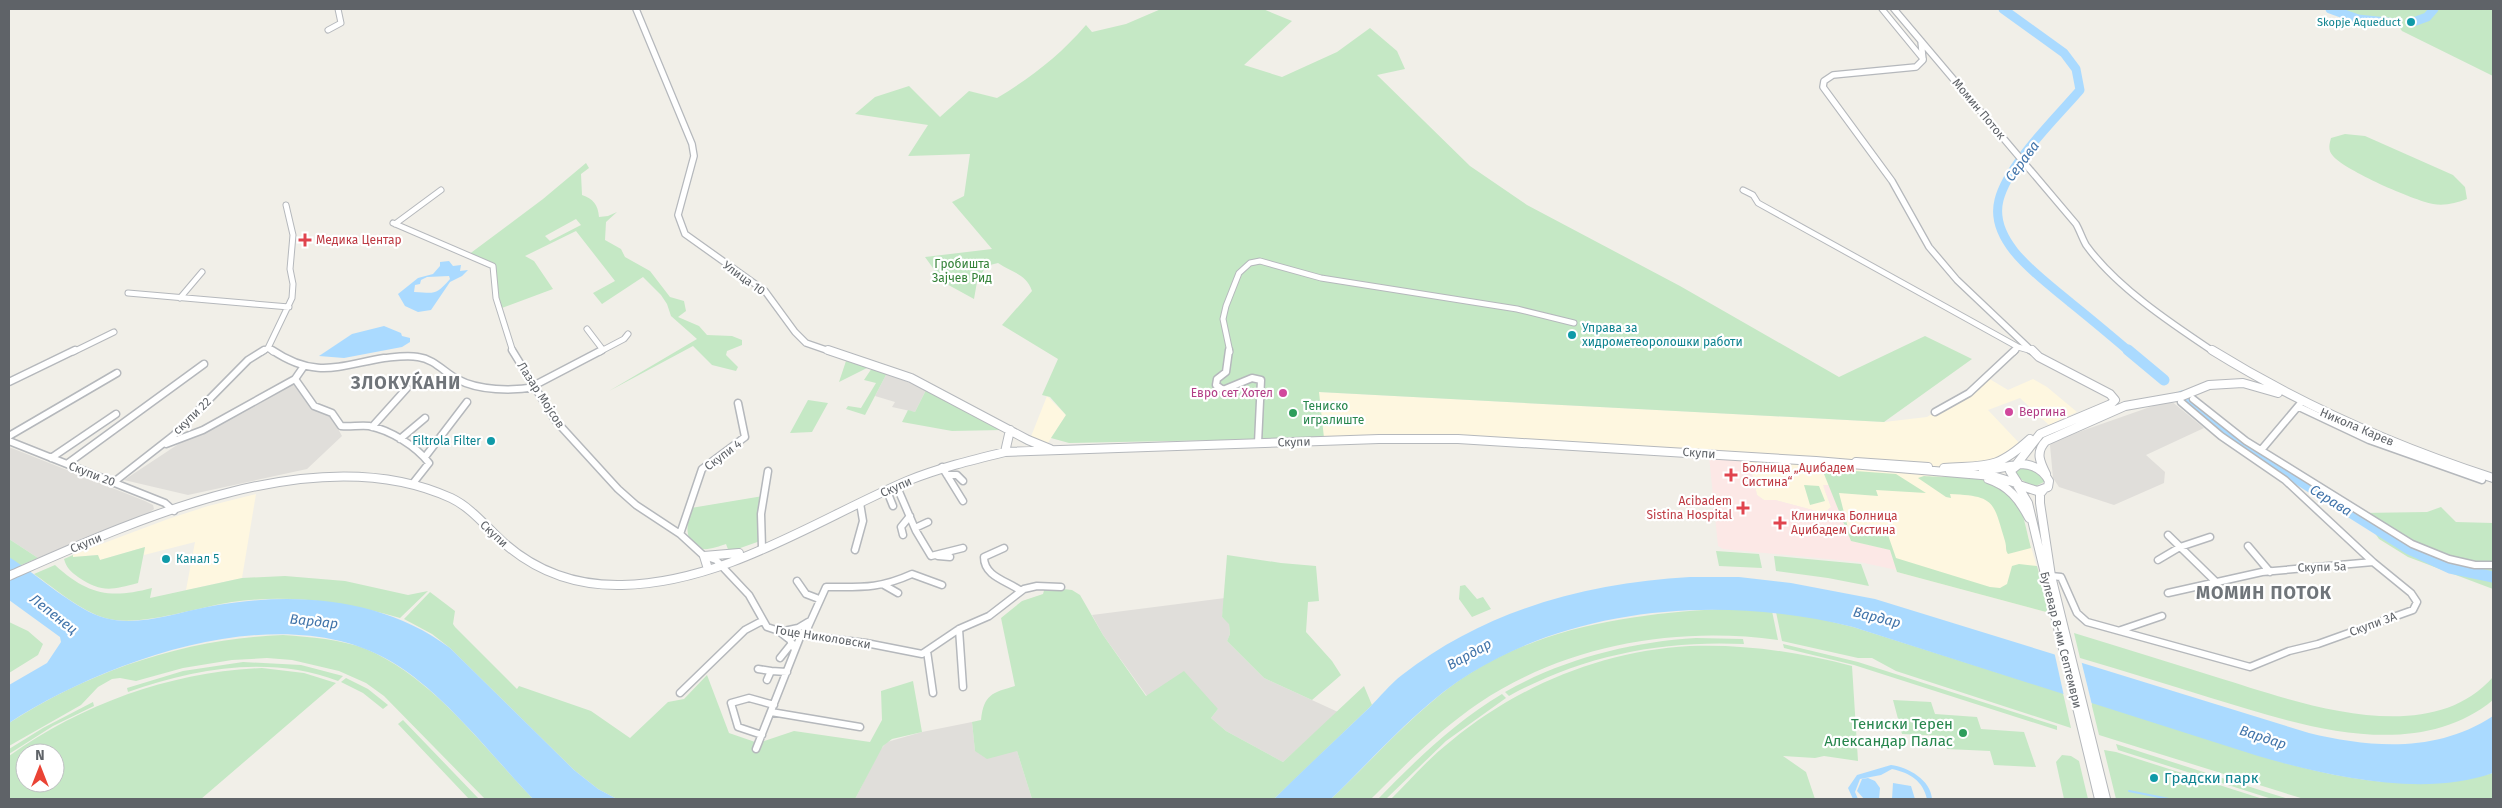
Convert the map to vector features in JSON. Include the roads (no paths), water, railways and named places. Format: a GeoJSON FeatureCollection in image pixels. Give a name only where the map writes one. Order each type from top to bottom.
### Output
{"type":"FeatureCollection","features":[{"type":"Feature","properties":{"kind":"street"},"geometry":{"type":"LineString","coordinates":[[328,30],[341,23],[338,9]]}},
{"type":"Feature","properties":{"kind":"street","name":"Улица 10"},"geometry":{"type":"LineString","coordinates":[[636,9],[692,144],[694,156],[678,214],[679,222],[685,234],[765,292],[795,332],[806,343],[911,378],[1010,430],[1053,450]]}},
{"type":"Feature","properties":{"kind":"street"},"geometry":{"type":"LineString","coordinates":[[1882,9],[1924,60],[1939,63]]}},
{"type":"Feature","properties":{"kind":"street","name":"Момин Поток"},"geometry":{"type":"LineString","coordinates":[[1894,9],[2076,224],[2086,246],[2103,264],[2135,294],[2190,335],[2228,360]]}},
{"type":"Feature","properties":{"kind":"street"},"geometry":{"type":"LineString","coordinates":[[1921,41],[1924,60]]}},
{"type":"Feature","properties":{"kind":"street"},"geometry":{"type":"LineString","coordinates":[[1924,60],[1919,65],[1910,68],[1833,75],[1824,80],[1823,87],[1892,181],[1934,253],[1957,280],[2032,351],[2054,366],[2110,394],[2115,400],[2111,404],[2029,440],[2010,458],[1981,467],[1944,468]]}},
{"type":"Feature","properties":{"kind":"street","name":"Лазар Мојсов"},"geometry":{"type":"LineString","coordinates":[[441,190],[394,223],[493,266],[496,298],[511,349],[555,420],[618,489],[640,509],[680,534],[704,556],[716,560],[720,565]]}},
{"type":"Feature","properties":{"kind":"street"},"geometry":{"type":"LineString","coordinates":[[1743,190],[1753,195],[1758,203],[1834,241],[1860,260],[2018,347],[2032,351]]}},
{"type":"Feature","properties":{"kind":"street"},"geometry":{"type":"LineString","coordinates":[[286,205],[293,235],[290,269],[293,284],[289,307],[268,348],[279,357],[304,366],[333,370],[380,359],[415,356],[433,361],[460,380],[507,389],[535,386],[624,339],[628,334]]}},
{"type":"Feature","properties":{"kind":"street"},"geometry":{"type":"LineString","coordinates":[[1258,444],[1258,413],[1262,380],[1252,378],[1223,390],[1216,385],[1226,372],[1230,354],[1223,320],[1226,306],[1239,274],[1250,263],[1268,262],[1321,278],[1518,308],[1574,324]]}},
{"type":"Feature","properties":{"kind":"street"},"geometry":{"type":"LineString","coordinates":[[180,298],[202,272]]}},
{"type":"Feature","properties":{"kind":"street"},"geometry":{"type":"LineString","coordinates":[[128,293],[289,307]]}},
{"type":"Feature","properties":{"kind":"street"},"geometry":{"type":"LineString","coordinates":[[587,329],[603,350]]}},
{"type":"Feature","properties":{"kind":"street"},"geometry":{"type":"LineString","coordinates":[[9,382],[114,332]]}},
{"type":"Feature","properties":{"kind":"street"},"geometry":{"type":"LineString","coordinates":[[1935,412],[1966,396],[1988,378],[2018,347]]}},
{"type":"Feature","properties":{"kind":"street","name":"скупи 22"},"geometry":{"type":"LineString","coordinates":[[114,482],[160,446],[194,416],[248,360],[268,348]]}},
{"type":"Feature","properties":{"kind":"street","name":"Никола Карев"},"geometry":{"type":"LineString","coordinates":[[2228,360],[2300,405],[2396,444],[2493,478]]}},
{"type":"Feature","properties":{"kind":"street"},"geometry":{"type":"LineString","coordinates":[[67,464],[204,364]]}},
{"type":"Feature","properties":{"kind":"street"},"geometry":{"type":"LineString","coordinates":[[160,446],[203,430],[295,379],[304,366]]}},
{"type":"Feature","properties":{"kind":"street"},"geometry":{"type":"LineString","coordinates":[[2236,383],[2244,380],[2242,370]]}},
{"type":"Feature","properties":{"kind":"street"},"geometry":{"type":"LineString","coordinates":[[9,436],[118,373]]}},
{"type":"Feature","properties":{"kind":"street"},"geometry":{"type":"LineString","coordinates":[[295,379],[314,406],[332,413],[341,426],[372,427],[400,440],[425,457],[429,462],[414,482]]}},
{"type":"Feature","properties":{"kind":"street"},"geometry":{"type":"LineString","coordinates":[[2046,474],[2038,453],[2039,448],[2046,441],[2134,404],[2192,396],[2209,385],[2236,383],[2257,386],[2300,405],[2369,440],[2482,480]]}},
{"type":"Feature","properties":{"kind":"street"},"geometry":{"type":"LineString","coordinates":[[372,427],[407,388]]}},
{"type":"Feature","properties":{"kind":"street"},"geometry":{"type":"LineString","coordinates":[[2192,396],[2232,431],[2418,547],[2449,559],[2475,565],[2493,566]]}},
{"type":"Feature","properties":{"kind":"street"},"geometry":{"type":"LineString","coordinates":[[425,457],[467,402]]}},
{"type":"Feature","properties":{"kind":"street","name":"Скупи 3А"},"geometry":{"type":"LineString","coordinates":[[2051,576],[2061,578],[2081,618],[2087,622],[2250,667],[2257,666],[2289,650],[2318,644],[2412,610],[2417,602],[2411,593],[2373,562],[2285,480],[2221,436],[2181,402]]}},
{"type":"Feature","properties":{"kind":"street","name":"Cкупи 4"},"geometry":{"type":"LineString","coordinates":[[680,534],[702,469],[746,437],[739,416],[738,403]]}},
{"type":"Feature","properties":{"kind":"street"},"geometry":{"type":"LineString","coordinates":[[2262,449],[2300,405]]}},
{"type":"Feature","properties":{"kind":"street"},"geometry":{"type":"LineString","coordinates":[[51,458],[111,415]]}},
{"type":"Feature","properties":{"kind":"street"},"geometry":{"type":"LineString","coordinates":[[400,440],[425,418]]}},
{"type":"Feature","properties":{"kind":"street"},"geometry":{"type":"LineString","coordinates":[[1005,452],[1010,430]]}},
{"type":"Feature","properties":{"kind":"street"},"geometry":{"type":"LineString","coordinates":[[2016,483],[2010,473],[2012,467],[2016,465],[2040,434]]}},
{"type":"Feature","properties":{"kind":"street","name":"Скупи"},"geometry":{"type":"LineString","coordinates":[[9,576],[40,562],[174,511],[250,489],[312,477],[374,475],[414,482],[458,502],[523,558],[560,577],[591,584],[625,585],[671,580],[720,565],[942,467],[975,457],[1005,452],[1379,439],[1482,439],[1843,463],[1882,462],[1994,471],[2016,465]]}},
{"type":"Feature","properties":{"kind":"street","name":"Скупи 20"},"geometry":{"type":"LineString","coordinates":[[9,441],[164,503],[174,511]]}},
{"type":"Feature","properties":{"kind":"street","name":"Скупи"},"geometry":{"type":"LineString","coordinates":[[1843,463],[1857,466],[1999,477],[2031,490],[2044,490]]}},
{"type":"Feature","properties":{"kind":"street"},"geometry":{"type":"LineString","coordinates":[[2016,465],[2031,465],[2046,474]]}},
{"type":"Feature","properties":{"kind":"street"},"geometry":{"type":"LineString","coordinates":[[942,467],[962,501]]}},
{"type":"Feature","properties":{"kind":"street"},"geometry":{"type":"LineString","coordinates":[[708,569],[704,556],[726,556],[759,548],[761,514],[768,471]]}},
{"type":"Feature","properties":{"kind":"street"},"geometry":{"type":"LineString","coordinates":[[1963,474],[1994,480],[2010,489],[2021,501],[2034,531]]}},
{"type":"Feature","properties":{"kind":"street","name":"Булевар 8-ми Септември"},"geometry":{"type":"LineString","coordinates":[[2046,474],[2049,483],[2040,494],[2040,503],[2051,576],[2099,799]]}},
{"type":"Feature","properties":{"kind":"street"},"geometry":{"type":"LineString","coordinates":[[947,475],[957,475],[963,481]]}},
{"type":"Feature","properties":{"kind":"street","name":"Булевар 8-ми Септември"},"geometry":{"type":"LineString","coordinates":[[2016,483],[2027,499],[2034,531],[2059,618]]}},
{"type":"Feature","properties":{"kind":"street"},"geometry":{"type":"LineString","coordinates":[[897,487],[915,528],[930,555],[936,557],[963,548]]}},
{"type":"Feature","properties":{"kind":"street"},"geometry":{"type":"LineString","coordinates":[[887,491],[893,506]]}},
{"type":"Feature","properties":{"kind":"street"},"geometry":{"type":"LineString","coordinates":[[855,550],[862,532],[863,513],[860,503]]}},
{"type":"Feature","properties":{"kind":"street"},"geometry":{"type":"LineString","coordinates":[[903,535],[901,528],[910,516]]}},
{"type":"Feature","properties":{"kind":"street"},"geometry":{"type":"LineString","coordinates":[[915,528],[928,522]]}},
{"type":"Feature","properties":{"kind":"street"},"geometry":{"type":"LineString","coordinates":[[2168,535],[2216,582]]}},
{"type":"Feature","properties":{"kind":"street"},"geometry":{"type":"LineString","coordinates":[[2158,560],[2180,547],[2210,537]]}},
{"type":"Feature","properties":{"kind":"street"},"geometry":{"type":"LineString","coordinates":[[2248,546],[2270,572]]}},
{"type":"Feature","properties":{"kind":"street"},"geometry":{"type":"LineString","coordinates":[[1004,548],[984,558],[984,566],[988,572],[1021,591]]}},
{"type":"Feature","properties":{"kind":"street","name":"Скупи 5а"},"geometry":{"type":"LineString","coordinates":[[2168,592],[2244,575],[2292,568],[2350,567],[2373,562]]}},
{"type":"Feature","properties":{"kind":"street","name":"Гоце Николовски"},"geometry":{"type":"LineString","coordinates":[[720,565],[749,595],[767,627],[777,631],[866,643],[916,654],[927,651]]}},
{"type":"Feature","properties":{"kind":"street"},"geometry":{"type":"LineString","coordinates":[[780,658],[794,646],[808,627],[824,589],[829,586],[850,589],[884,585],[914,574],[942,585]]}},
{"type":"Feature","properties":{"kind":"street"},"geometry":{"type":"LineString","coordinates":[[797,581],[806,594],[819,599]]}},
{"type":"Feature","properties":{"kind":"street"},"geometry":{"type":"LineString","coordinates":[[884,585],[898,593]]}},
{"type":"Feature","properties":{"kind":"street"},"geometry":{"type":"LineString","coordinates":[[933,692],[927,651],[959,629],[989,616],[1021,591],[1034,586],[1061,587]]}},
{"type":"Feature","properties":{"kind":"street"},"geometry":{"type":"LineString","coordinates":[[2121,630],[2162,616]]}},
{"type":"Feature","properties":{"kind":"street"},"geometry":{"type":"LineString","coordinates":[[777,631],[798,628],[811,619]]}},
{"type":"Feature","properties":{"kind":"street"},"geometry":{"type":"LineString","coordinates":[[680,693],[745,630],[762,621]]}},
{"type":"Feature","properties":{"kind":"street"},"geometry":{"type":"LineString","coordinates":[[959,629],[963,687]]}},
{"type":"Feature","properties":{"kind":"street"},"geometry":{"type":"LineString","coordinates":[[777,631],[794,646]]}},
{"type":"Feature","properties":{"kind":"street"},"geometry":{"type":"LineString","coordinates":[[756,749],[787,672],[794,646]]}},
{"type":"Feature","properties":{"kind":"street"},"geometry":{"type":"LineString","coordinates":[[758,669],[787,672]]}},
{"type":"Feature","properties":{"kind":"street"},"geometry":{"type":"LineString","coordinates":[[767,680],[771,671]]}},
{"type":"Feature","properties":{"kind":"street"},"geometry":{"type":"LineString","coordinates":[[762,734],[738,727],[731,703],[749,698],[774,705]]}},
{"type":"Feature","properties":{"kind":"street"},"geometry":{"type":"LineString","coordinates":[[771,712],[860,727]]}},
{"type":"Feature","properties":{"kind":"street","name":"Булевар 8-ми Септември"},"geometry":{"type":"LineString","coordinates":[[2088,741],[2106,799]]}},
{"type":"Feature","properties":{"kind":"water"},"geometry":{"type":"Polygon","coordinates":[[[449,261],[453,266],[461,265],[460,271],[468,270],[462,276],[450,282],[431,310],[418,312],[405,306],[398,294],[418,278],[433,274],[440,266],[440,262],[449,261]],[[449,276],[427,277],[421,280],[420,284],[415,285],[414,292],[438,291],[450,279],[449,276]]]}},
{"type":"Feature","properties":{"kind":"water"},"geometry":{"type":"Polygon","coordinates":[[[384,326],[401,333],[402,336],[410,338],[410,342],[402,347],[344,358],[319,356],[352,334],[384,326]]]}},
{"type":"Feature","properties":{"kind":"water"},"geometry":{"type":"Polygon","coordinates":[[[9,557],[82,608],[105,618],[117,620],[143,620],[207,607],[270,599],[302,599],[333,602],[364,608],[394,617],[423,631],[450,648],[574,770],[598,789],[617,799],[533,799],[448,707],[411,675],[392,662],[348,643],[300,635],[248,636],[196,644],[144,659],[94,678],[49,700],[9,723],[9,685],[47,663],[61,642],[60,637],[9,600],[9,557]]]}},
{"type":"Feature","properties":{"kind":"water","name":"Вардар"},"geometry":{"type":"Polygon","coordinates":[[[1690,577],[1739,577],[1791,583],[1875,599],[2309,733],[2332,738],[2380,744],[2427,742],[2472,728],[2493,716],[2493,773],[2466,780],[2436,784],[2406,784],[2344,777],[2314,771],[2258,756],[1853,627],[1806,617],[1757,611],[1707,610],[1658,612],[1608,620],[1560,632],[1514,650],[1471,673],[1434,700],[1398,732],[1331,799],[1274,799],[1370,707],[1389,686],[1434,652],[1467,633],[1502,617],[1538,604],[1575,594],[1651,580],[1690,577]]]}},
{"type":"Feature","properties":{"kind":"water"},"geometry":{"type":"Polygon","coordinates":[[[1891,765],[1904,768],[1923,780],[1931,792],[1932,799],[1927,799],[1922,787],[1915,779],[1892,769],[1881,775],[1860,779],[1855,792],[1858,799],[1853,799],[1848,788],[1857,775],[1891,765]]]}},
{"type":"Feature","properties":{"kind":"water"},"geometry":{"type":"Polygon","coordinates":[[[1868,778],[1875,781],[1880,788],[1879,799],[1864,799],[1857,791],[1862,779],[1868,778]]]}},
{"type":"Feature","properties":{"kind":"water"},"geometry":{"type":"Polygon","coordinates":[[[1893,783],[1911,786],[1915,799],[1892,799],[1893,783]]]}},
{"type":"Feature","properties":{"kind":"waterway","name":"Серава"},"geometry":{"type":"LineString","coordinates":[[2003,9],[2064,53],[2076,69],[2080,90],[2022,157],[2004,186],[1999,200],[1998,216],[2002,231],[2020,259],[2130,352]]}},
{"type":"Feature","properties":{"kind":"waterway","name":"Серава"},"geometry":{"type":"LineString","coordinates":[[2330,9],[2358,19],[2396,23]]}},
{"type":"Feature","properties":{"kind":"waterway","name":"Серава"},"geometry":{"type":"LineString","coordinates":[[2416,21],[2427,17],[2434,9]]}},
{"type":"Feature","properties":{"kind":"waterway","name":"Серава"},"geometry":{"type":"LineString","coordinates":[[2128,350],[2164,380]]}},
{"type":"Feature","properties":{"kind":"waterway","name":"Серава"},"geometry":{"type":"LineString","coordinates":[[2182,396],[2245,446],[2409,549],[2450,568],[2493,577]]}},
{"type":"Feature","properties":{"kind":"waterway"},"geometry":{"type":"LineString","coordinates":[[2129,791],[2169,799]]}},
{"type":"Feature","properties":{"kind":"place","name":"Skopje Aqueduct"},"geometry":{"type":"Point","coordinates":[2411,22]}},
{"type":"Feature","properties":{"kind":"place","name":"Медика Центар"},"geometry":{"type":"Point","coordinates":[305,240]}},
{"type":"Feature","properties":{"kind":"place","name":"Управа за хидрометеоролошки работи"},"geometry":{"type":"Point","coordinates":[1572,335]}},
{"type":"Feature","properties":{"kind":"place","name":"Евро сет Хотел"},"geometry":{"type":"Point","coordinates":[1283,393]}},
{"type":"Feature","properties":{"kind":"place","name":"Вергина"},"geometry":{"type":"Point","coordinates":[2009,412]}},
{"type":"Feature","properties":{"kind":"place","name":"Тениско игралиште"},"geometry":{"type":"Point","coordinates":[1293,413]}},
{"type":"Feature","properties":{"kind":"place","name":"Filtrola Filter"},"geometry":{"type":"Point","coordinates":[491,441]}},
{"type":"Feature","properties":{"kind":"place","name":"Болница „Аџибадем Систина“"},"geometry":{"type":"Point","coordinates":[1731,475]}},
{"type":"Feature","properties":{"kind":"place","name":"Acibadem Sistina Hospital"},"geometry":{"type":"Point","coordinates":[1743,508]}},
{"type":"Feature","properties":{"kind":"place","name":"Клиничка Болница Аџибадем Систина"},"geometry":{"type":"Point","coordinates":[1780,523]}},
{"type":"Feature","properties":{"kind":"place","name":"Канал 5"},"geometry":{"type":"Point","coordinates":[166,559]}},
{"type":"Feature","properties":{"kind":"place","name":"Тениски Терен Александар Палас"},"geometry":{"type":"Point","coordinates":[1963,733]}},
{"type":"Feature","properties":{"kind":"place","name":"Градски парк"},"geometry":{"type":"Point","coordinates":[2154,778]}},
{"type":"Feature","properties":{"kind":"district","name":"ЗЛОКУЌАНИ"},"geometry":{"type":"Point","coordinates":[406,383]}},
{"type":"Feature","properties":{"kind":"district","name":"МОМИН ПОТОК"},"geometry":{"type":"Point","coordinates":[2264,593]}},
{"type":"Feature","properties":{"kind":"park label","name":"Гробишта Зајчев Рид"},"geometry":{"type":"Point","coordinates":[962,271]}},
{"type":"Feature","properties":{"kind":"water label","name":"Лепенец"},"geometry":{"type":"Point","coordinates":[54,614]}}]}
